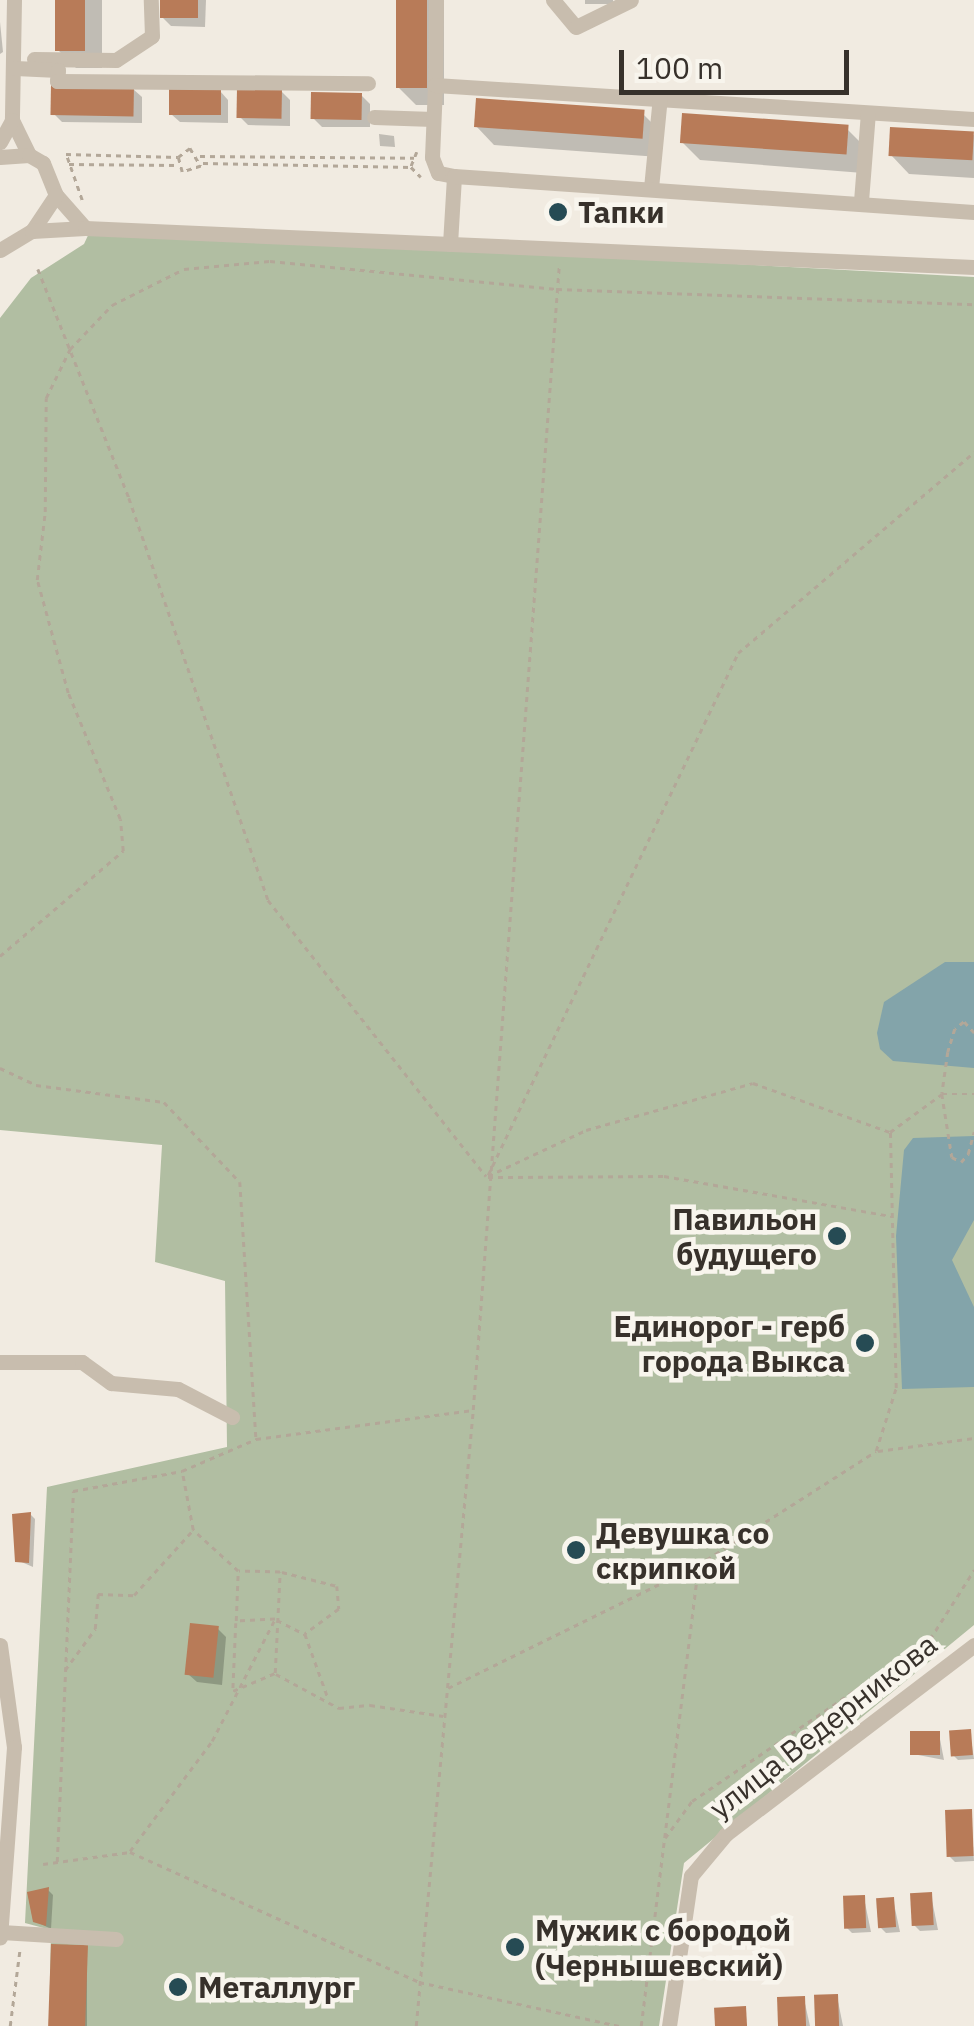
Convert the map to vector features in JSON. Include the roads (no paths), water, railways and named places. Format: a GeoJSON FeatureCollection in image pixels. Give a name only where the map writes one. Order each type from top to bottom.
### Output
{"type":"FeatureCollection","features":[{"type":"Feature","properties":{"kind":"street"},"geometry":{"type":"LineString","coordinates":[[0,142],[12,120],[14,0]]}},
{"type":"Feature","properties":{"kind":"street"},"geometry":{"type":"LineString","coordinates":[[14,64],[116,60],[152,36],[151,0]]}},
{"type":"Feature","properties":{"kind":"street"},"geometry":{"type":"LineString","coordinates":[[436,0],[434,119],[438,173],[974,212]]}},
{"type":"Feature","properties":{"kind":"street"},"geometry":{"type":"LineString","coordinates":[[554,0],[576,27],[630,0]]}},
{"type":"Feature","properties":{"kind":"street"},"geometry":{"type":"LineString","coordinates":[[14,64],[58,70],[57,81],[368,82]]}},
{"type":"Feature","properties":{"kind":"street"},"geometry":{"type":"LineString","coordinates":[[434,85],[974,119]]}},
{"type":"Feature","properties":{"kind":"street"},"geometry":{"type":"LineString","coordinates":[[651,188],[660,97]]}},
{"type":"Feature","properties":{"kind":"street"},"geometry":{"type":"LineString","coordinates":[[861,201],[868,114]]}},
{"type":"Feature","properties":{"kind":"street"},"geometry":{"type":"LineString","coordinates":[[374,117],[434,119]]}},
{"type":"Feature","properties":{"kind":"street"},"geometry":{"type":"LineString","coordinates":[[12,120],[29,155]]}},
{"type":"Feature","properties":{"kind":"street"},"geometry":{"type":"LineString","coordinates":[[0,156],[29,155],[44,162],[56,195],[85,228]]}},
{"type":"Feature","properties":{"kind":"street"},"geometry":{"type":"LineString","coordinates":[[450,244],[454,176]]}},
{"type":"Feature","properties":{"kind":"street"},"geometry":{"type":"LineString","coordinates":[[32,231],[56,195]]}},
{"type":"Feature","properties":{"kind":"street"},"geometry":{"type":"LineString","coordinates":[[0,250],[6,236],[85,228],[974,267]]}},
{"type":"Feature","properties":{"kind":"street"},"geometry":{"type":"LineString","coordinates":[[0,1362],[82,1362],[111,1383],[178,1389],[232,1417]]}},
{"type":"Feature","properties":{"kind":"street"},"geometry":{"type":"LineString","coordinates":[[0,1645],[14,1747],[0,1934],[116,1939]]}},
{"type":"Feature","properties":{"kind":"street","name":"улица Ведерникова"},"geometry":{"type":"LineString","coordinates":[[669,2026],[691,1876],[726,1834],[971,1651]]}},
{"type":"Feature","properties":{"kind":"water"},"geometry":{"type":"Polygon","coordinates":[[[945,962],[974,962],[974,1068],[893,1061],[880,1049],[877,1033],[884,1002],[945,962]]]}},
{"type":"Feature","properties":{"kind":"water"},"geometry":{"type":"Polygon","coordinates":[[[974,1136],[974,1220],[952,1260],[974,1307],[974,1387],[902,1389],[896,1236],[904,1150],[913,1138],[974,1136]]]}},
{"type":"Feature","properties":{"kind":"place","name":"Тапки"},"geometry":{"type":"Point","coordinates":[558,212]}},
{"type":"Feature","properties":{"kind":"place","name":"Павильон будущего"},"geometry":{"type":"Point","coordinates":[837,1236]}},
{"type":"Feature","properties":{"kind":"place","name":"Единорог - герб города Выкса"},"geometry":{"type":"Point","coordinates":[865,1343]}},
{"type":"Feature","properties":{"kind":"place","name":"Девушка со скрипкой"},"geometry":{"type":"Point","coordinates":[576,1550]}},
{"type":"Feature","properties":{"kind":"place","name":"Мужик с бородой (Чернышевский)"},"geometry":{"type":"Point","coordinates":[515,1947]}},
{"type":"Feature","properties":{"kind":"place","name":"Металлург"},"geometry":{"type":"Point","coordinates":[178,1987]}}]}
